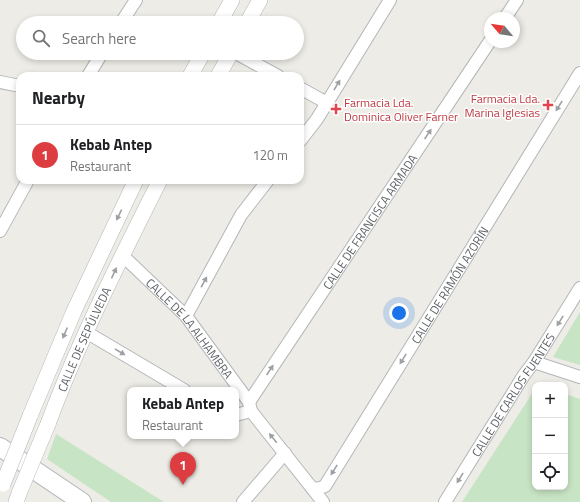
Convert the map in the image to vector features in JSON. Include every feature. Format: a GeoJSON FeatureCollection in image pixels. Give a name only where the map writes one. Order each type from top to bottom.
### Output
{"type":"FeatureCollection","features":[{"type":"Feature","properties":{"kind":"main road"},"geometry":{"type":"LineString","coordinates":[[0,447],[82,502]]}},
{"type":"Feature","properties":{"kind":"street"},"geometry":{"type":"LineString","coordinates":[[126,16],[136,0]]}},
{"type":"Feature","properties":{"kind":"street"},"geometry":{"type":"LineString","coordinates":[[223,16],[232,0]]}},
{"type":"Feature","properties":{"kind":"street"},"geometry":{"type":"LineString","coordinates":[[251,16],[260,0]]}},
{"type":"Feature","properties":{"kind":"street"},"geometry":{"type":"LineString","coordinates":[[304,136],[317,119],[390,0]]}},
{"type":"Feature","properties":{"kind":"street"},"geometry":{"type":"LineString","coordinates":[[509,12],[517,0]]}},
{"type":"Feature","properties":{"kind":"street","name":"CALLE DE FRANCISCA ARMADA"},"geometry":{"type":"LineString","coordinates":[[250,406],[485,48]]}},
{"type":"Feature","properties":{"kind":"street"},"geometry":{"type":"LineString","coordinates":[[90,72],[98,60]]}},
{"type":"Feature","properties":{"kind":"street"},"geometry":{"type":"LineString","coordinates":[[192,72],[199,60]]}},
{"type":"Feature","properties":{"kind":"street"},"geometry":{"type":"LineString","coordinates":[[220,72],[227,60]]}},
{"type":"Feature","properties":{"kind":"street"},"geometry":{"type":"LineString","coordinates":[[249,60],[271,72]]}},
{"type":"Feature","properties":{"kind":"street","name":"CALLE DE RAMÓN AZORÍN"},"geometry":{"type":"LineString","coordinates":[[313,489],[325,486],[580,73]]}},
{"type":"Feature","properties":{"kind":"street"},"geometry":{"type":"LineString","coordinates":[[0,82],[16,85]]}},
{"type":"Feature","properties":{"kind":"street"},"geometry":{"type":"LineString","coordinates":[[304,90],[327,102]]}},
{"type":"Feature","properties":{"kind":"street"},"geometry":{"type":"LineString","coordinates":[[0,231],[26,184]]}},
{"type":"Feature","properties":{"kind":"street","name":"CALLE DE SEPÚLVEDA"},"geometry":{"type":"LineString","coordinates":[[1,488],[77,304],[134,184]]}},
{"type":"Feature","properties":{"kind":"street","name":"CALLE DE SEPÚLVEDA"},"geometry":{"type":"LineString","coordinates":[[18,497],[61,388],[86,332],[122,255],[158,184]]}},
{"type":"Feature","properties":{"kind":"street"},"geometry":{"type":"LineString","coordinates":[[186,316],[241,215],[265,184]]}},
{"type":"Feature","properties":{"kind":"street","name":"CALLE DE LA ALHAMBRA"},"geometry":{"type":"LineString","coordinates":[[122,255],[186,316],[236,387]]}},
{"type":"Feature","properties":{"kind":"street","name":"CALLE DE CARLOS FUENTES"},"geometry":{"type":"LineString","coordinates":[[445,502],[580,288]]}},
{"type":"Feature","properties":{"kind":"street"},"geometry":{"type":"LineString","coordinates":[[86,332],[179,387]]}},
{"type":"Feature","properties":{"kind":"street"},"geometry":{"type":"LineString","coordinates":[[534,362],[580,377]]}},
{"type":"Feature","properties":{"kind":"street","name":"CALLE DE LA ALHAMBRA"},"geometry":{"type":"LineString","coordinates":[[239,391],[323,502]]}},
{"type":"Feature","properties":{"kind":"street"},"geometry":{"type":"LineString","coordinates":[[239,413],[250,406]]}},
{"type":"Feature","properties":{"kind":"street"},"geometry":{"type":"LineString","coordinates":[[243,502],[285,453]]}},
{"type":"Feature","properties":{"kind":"green space"},"geometry":{"type":"Polygon","coordinates":[[[580,312],[580,365],[553,357],[580,312]]]}},
{"type":"Feature","properties":{"kind":"green space"},"geometry":{"type":"Polygon","coordinates":[[[532,394],[532,490],[568,490],[568,395],[580,399],[580,502],[462,502],[532,394]]]}},
{"type":"Feature","properties":{"kind":"green space"},"geometry":{"type":"Polygon","coordinates":[[[56,434],[164,502],[111,502],[47,459],[56,434]]]}},
{"type":"Feature","properties":{"kind":"place","name":"Farmacia Lda. Marina Iglesias"},"geometry":{"type":"Point","coordinates":[548,105]}},
{"type":"Feature","properties":{"kind":"place","name":"Farmacia Lda. Dominica Oliver Farner"},"geometry":{"type":"Point","coordinates":[336,109]}},
{"type":"Feature","properties":{"kind":"place","name":"Kebab Antep"},"geometry":{"type":"Point","coordinates":[183,485]}}]}
